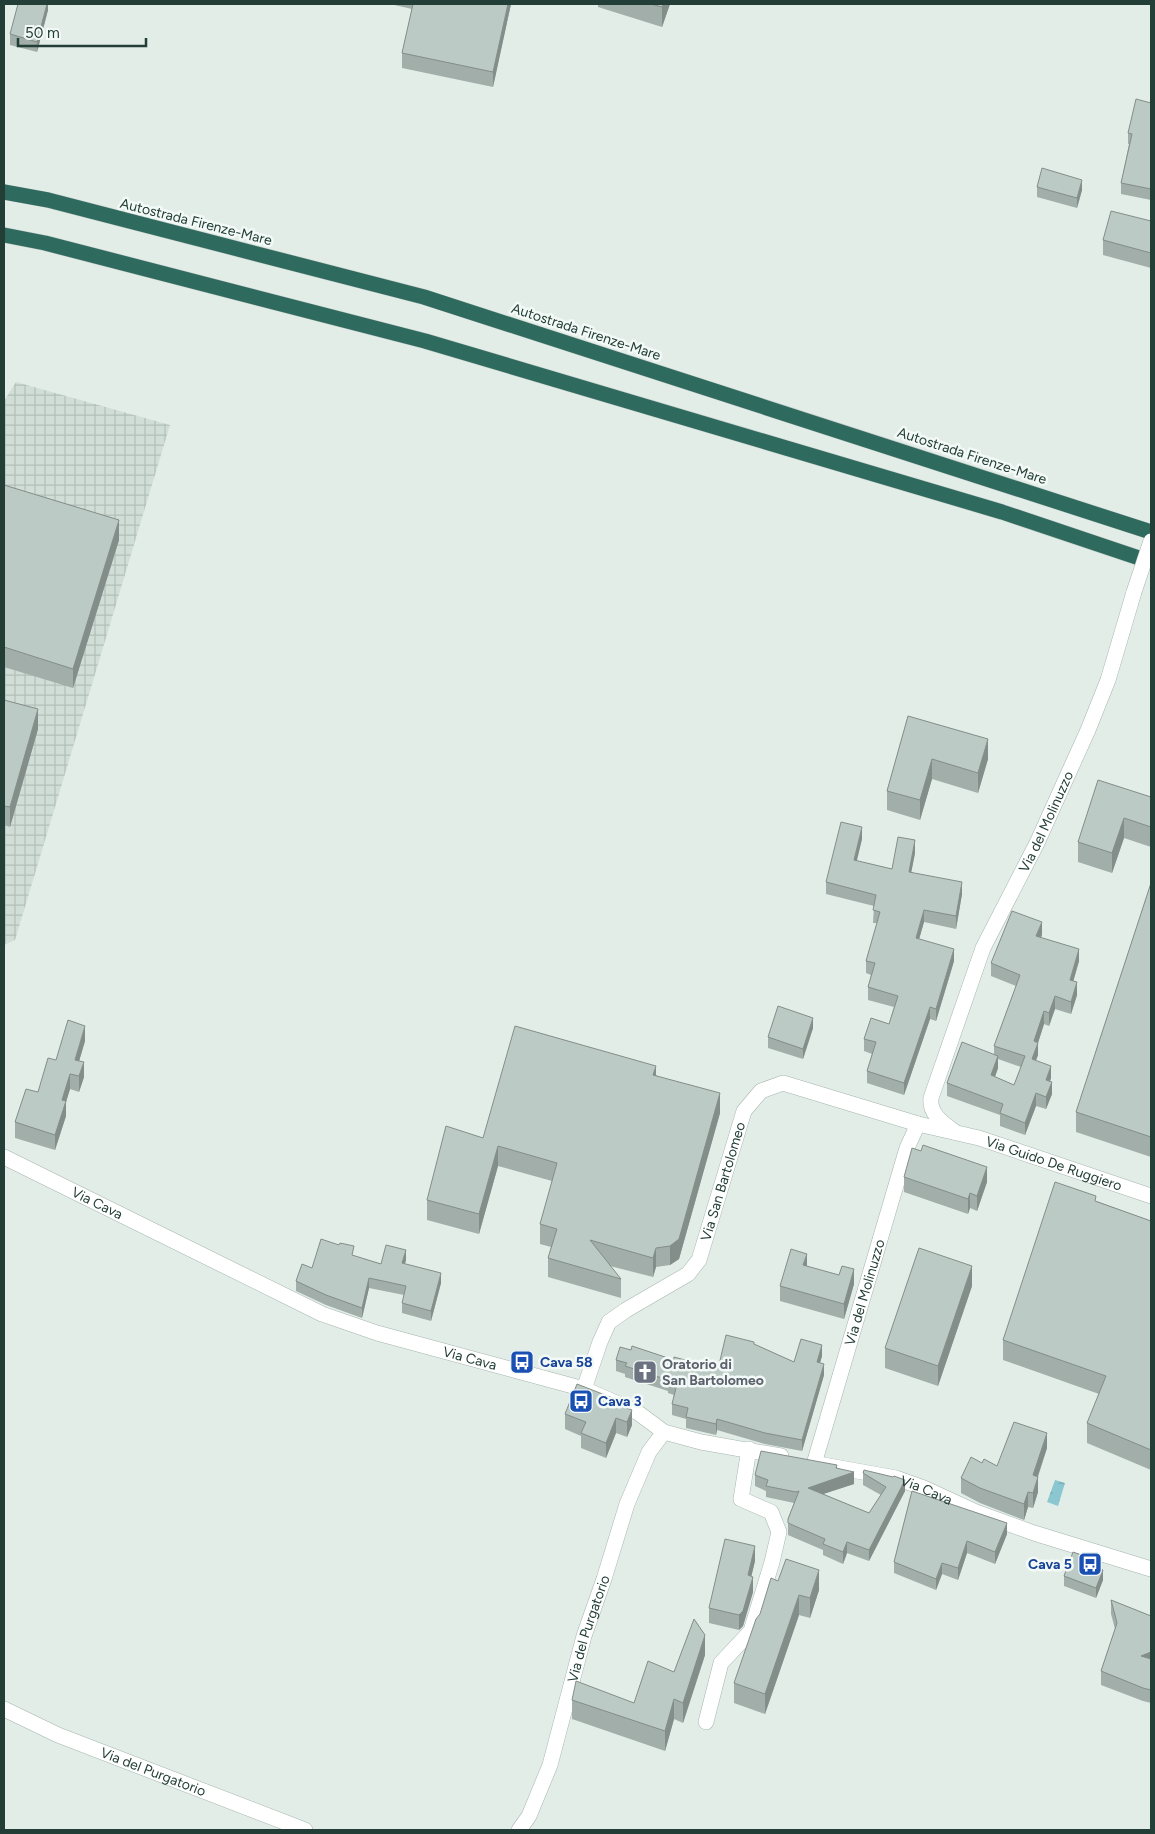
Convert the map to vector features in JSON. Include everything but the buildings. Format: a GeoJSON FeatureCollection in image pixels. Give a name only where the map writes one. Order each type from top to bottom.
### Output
{"type":"FeatureCollection","features":[{"type":"Feature","properties":{"kind":"highway","name":"Autostrada Firenze-Mare"},"geometry":{"type":"LineString","coordinates":[[4,192],[58,203],[424,297],[1151,532]]}},
{"type":"Feature","properties":{"kind":"highway"},"geometry":{"type":"LineString","coordinates":[[4,235],[45,243],[425,341],[1002,512],[1151,562]]}},
{"type":"Feature","properties":{"kind":"street","name":"Via del Molinuzzo"},"geometry":{"type":"LineString","coordinates":[[931,1098],[983,948],[1037,843],[1095,714],[1108,680],[1151,541]]}},
{"type":"Feature","properties":{"kind":"street","name":"Via San Bartolomeo"},"geometry":{"type":"LineString","coordinates":[[584,1389],[609,1322],[688,1274],[698,1260],[744,1112],[761,1091],[783,1083],[918,1124]]}},
{"type":"Feature","properties":{"kind":"street","name":"Via Guido De Ruggiero"},"geometry":{"type":"LineString","coordinates":[[931,1098],[932,1110],[943,1123],[955,1132]]}},
{"type":"Feature","properties":{"kind":"street","name":"Via del Molinuzzo"},"geometry":{"type":"LineString","coordinates":[[814,1464],[907,1148],[918,1124]]}},
{"type":"Feature","properties":{"kind":"street","name":"Via Guido De Ruggiero"},"geometry":{"type":"LineString","coordinates":[[918,1124],[955,1132],[1151,1196]]}},
{"type":"Feature","properties":{"kind":"street","name":"Via Cava"},"geometry":{"type":"LineString","coordinates":[[4,1157],[322,1314],[377,1333],[584,1389],[637,1412],[664,1432],[701,1442],[749,1449],[814,1464],[896,1478],[924,1488],[976,1512],[1034,1533],[1151,1569]]}},
{"type":"Feature","properties":{"kind":"street","name":"Via del Purgatorio"},"geometry":{"type":"LineString","coordinates":[[520,1830],[529,1816],[550,1765],[584,1636],[627,1504],[649,1452],[664,1432]]}},
{"type":"Feature","properties":{"kind":"street"},"geometry":{"type":"LineString","coordinates":[[706,1722],[721,1663],[751,1631],[779,1532],[771,1512],[741,1499],[749,1449]]}},
{"type":"Feature","properties":{"kind":"street","name":"Via del Purgatorio"},"geometry":{"type":"LineString","coordinates":[[4,1709],[58,1735],[305,1830]]}},
{"type":"Feature","properties":{"kind":"shaded area"},"geometry":{"type":"Polygon","coordinates":[[[16,382],[170,425],[15,940],[4,945],[4,401],[16,382]]]}},
{"type":"Feature","properties":{"kind":"water"},"geometry":{"type":"Polygon","coordinates":[[[1055,1480],[1065,1483],[1058,1506],[1047,1502],[1055,1480]]]}},
{"type":"Feature","properties":{"kind":"place","name":"Cava 58"},"geometry":{"type":"Point","coordinates":[522,1362]}},
{"type":"Feature","properties":{"kind":"place","name":"Oratorio di San Bartolomeo"},"geometry":{"type":"Point","coordinates":[645,1372]}},
{"type":"Feature","properties":{"kind":"place","name":"Cava 3"},"geometry":{"type":"Point","coordinates":[581,1401]}},
{"type":"Feature","properties":{"kind":"place","name":"Cava 5"},"geometry":{"type":"Point","coordinates":[1090,1564]}}]}
